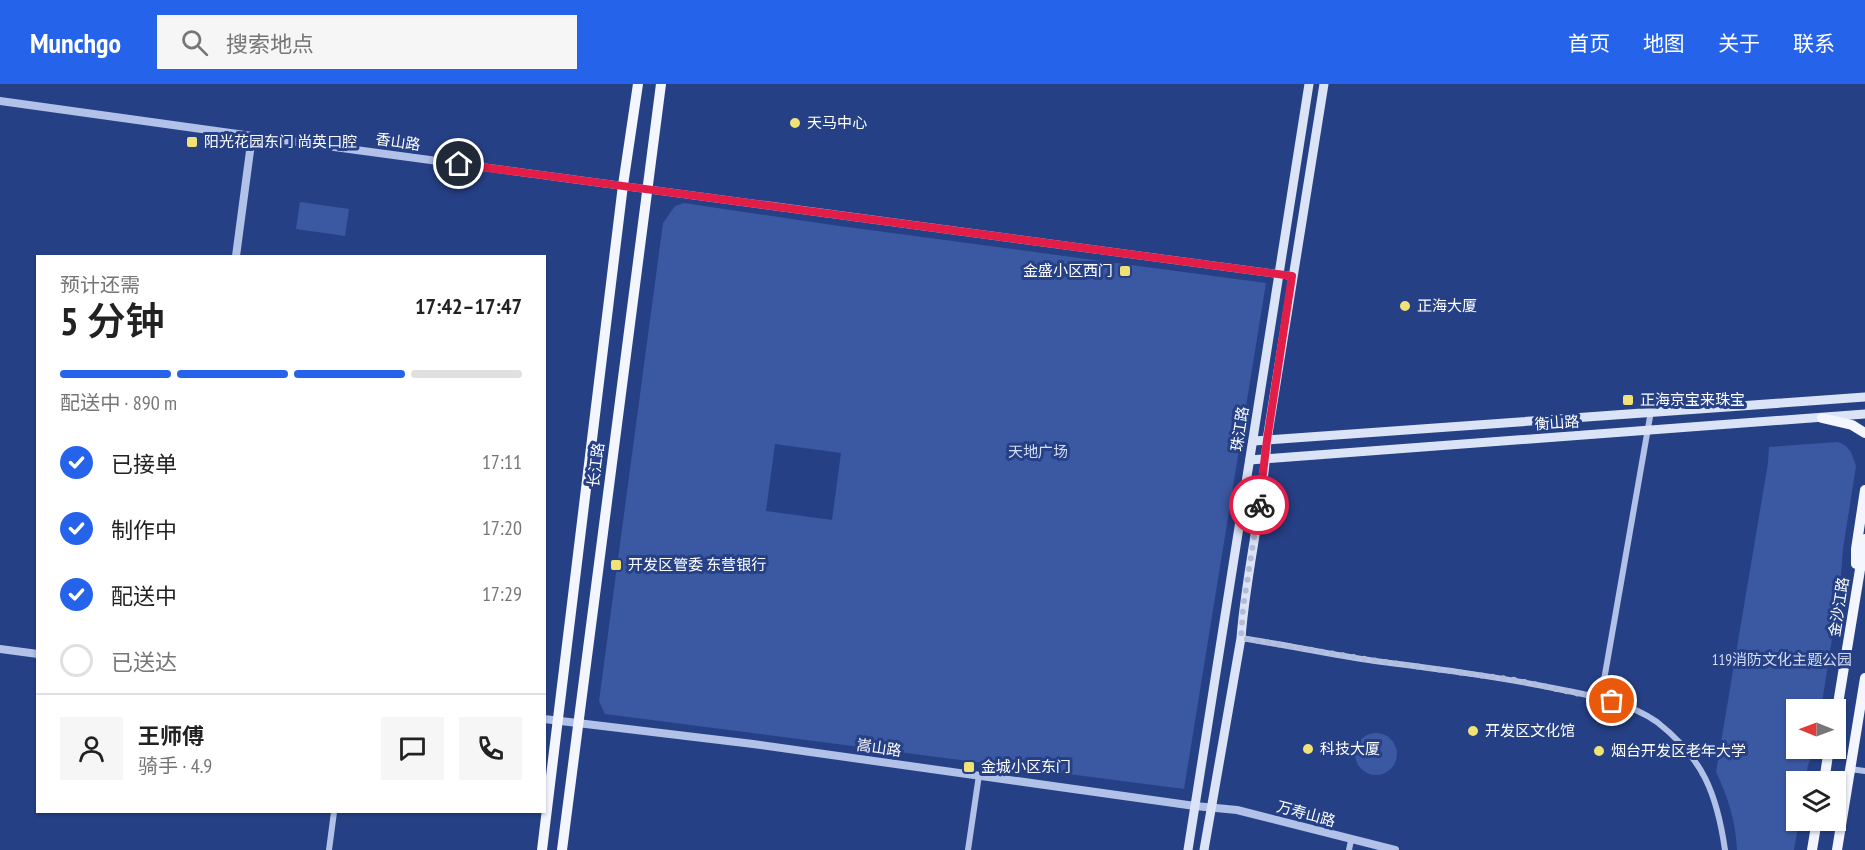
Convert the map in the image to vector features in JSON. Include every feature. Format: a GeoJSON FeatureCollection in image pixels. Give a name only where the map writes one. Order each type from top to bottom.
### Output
{"type":"FeatureCollection","features":[{"type":"Feature","properties":{"kind":"main road","name":"长江路"},"geometry":{"type":"LineString","coordinates":[[542,850],[623,185],[638,84]]}},
{"type":"Feature","properties":{"kind":"main road","name":"长江路"},"geometry":{"type":"LineString","coordinates":[[562,850],[661,84]]}},
{"type":"Feature","properties":{"kind":"main road","name":"珠江路"},"geometry":{"type":"LineString","coordinates":[[1188,850],[1309,84]]}},
{"type":"Feature","properties":{"kind":"main road"},"geometry":{"type":"LineString","coordinates":[[1203,850],[1241,638],[1243,608],[1266,460],[1267,440],[1324,84]]}},
{"type":"Feature","properties":{"kind":"main road","name":"衡山路"},"geometry":{"type":"LineString","coordinates":[[1254,441],[1865,397]]}},
{"type":"Feature","properties":{"kind":"main road","name":"衡山路"},"geometry":{"type":"LineString","coordinates":[[1250,460],[1865,414]]}},
{"type":"Feature","properties":{"kind":"main road"},"geometry":{"type":"LineString","coordinates":[[1822,418],[1852,424],[1865,433]]}},
{"type":"Feature","properties":{"kind":"main road"},"geometry":{"type":"LineString","coordinates":[[1857,590],[1856,549],[1865,490]]}},
{"type":"Feature","properties":{"kind":"main road","name":"金沙江路"},"geometry":{"type":"LineString","coordinates":[[1839,699],[1865,539]]}},
{"type":"Feature","properties":{"kind":"main road"},"geometry":{"type":"LineString","coordinates":[[1837,850],[1865,678]]}},
{"type":"Feature","properties":{"kind":"main road"},"geometry":{"type":"LineString","coordinates":[[1812,850],[1815,831]]}},
{"type":"Feature","properties":{"kind":"street","name":"香山路"},"geometry":{"type":"LineString","coordinates":[[0,101],[1292,276]]}},
{"type":"Feature","properties":{"kind":"street"},"geometry":{"type":"LineString","coordinates":[[236,255],[252,136]]}},
{"type":"Feature","properties":{"kind":"street"},"geometry":{"type":"LineString","coordinates":[[1599,698],[1651,411]]}},
{"type":"Feature","properties":{"kind":"street"},"geometry":{"type":"LineString","coordinates":[[1241,638],[1371,660],[1515,680],[1599,698],[1630,709],[1656,722],[1687,751],[1709,784],[1721,824],[1725,850]]}},
{"type":"Feature","properties":{"kind":"street"},"geometry":{"type":"LineString","coordinates":[[0,649],[36,654]]}},
{"type":"Feature","properties":{"kind":"street","name":"嵩山路"},"geometry":{"type":"LineString","coordinates":[[546,718],[753,744],[1210,807]]}},
{"type":"Feature","properties":{"kind":"street"},"geometry":{"type":"LineString","coordinates":[[1850,769],[1865,771]]}},
{"type":"Feature","properties":{"kind":"street"},"geometry":{"type":"LineString","coordinates":[[968,850],[979,775]]}},
{"type":"Feature","properties":{"kind":"street","name":"万寿山路"},"geometry":{"type":"LineString","coordinates":[[1210,807],[1237,810],[1395,850]]}},
{"type":"Feature","properties":{"kind":"street"},"geometry":{"type":"LineString","coordinates":[[329,850],[334,813]]}},
{"type":"Feature","properties":{"kind":"street"},"geometry":{"type":"LineString","coordinates":[[1349,850],[1351,840]]}},
{"type":"Feature","properties":{"kind":"green space"},"geometry":{"type":"Polygon","coordinates":[[[300,202],[349,209],[345,236],[296,229],[300,202]]]}},
{"type":"Feature","properties":{"kind":"green space","name":"天地广场"},"geometry":{"type":"Polygon","coordinates":[[[684,203],[1266,283],[1184,789],[605,714],[599,701],[663,223],[675,206],[684,203]],[[775,444],[766,511],[832,520],[841,453],[775,444]]]}},
{"type":"Feature","properties":{"kind":"green space","name":"119消防文化主题公园"},"geometry":{"type":"Polygon","coordinates":[[[1838,442],[1851,452],[1856,466],[1823,699],[1786,699],[1786,759],[1811,759],[1807,771],[1786,771],[1786,831],[1797,831],[1794,850],[1737,850],[1731,810],[1716,772],[1769,447],[1838,442]]]}},
{"type":"Feature","properties":{"kind":"green space"},"geometry":{"type":"Polygon","coordinates":[[[1376,733],[1384,734],[1391,739],[1396,746],[1396,762],[1391,769],[1384,774],[1376,775],[1368,774],[1361,769],[1356,762],[1355,754],[1356,746],[1361,739],[1368,734],[1376,733]]]}},
{"type":"Feature","properties":{"kind":"way so far"},"geometry":{"type":"LineString","coordinates":[[1259,505],[1243,608],[1241,638],[1371,660],[1515,680],[1612,701]]}},
{"type":"Feature","properties":{"kind":"place","name":"天马中心"},"geometry":{"type":"Point","coordinates":[795,123]}},
{"type":"Feature","properties":{"kind":"place","name":"阳光花园东门 尚英口腔"},"geometry":{"type":"Point","coordinates":[192,142]}},
{"type":"Feature","properties":{"kind":"place","name":"金盛小区西门"},"geometry":{"type":"Point","coordinates":[1125,271]}},
{"type":"Feature","properties":{"kind":"place","name":"正海大厦"},"geometry":{"type":"Point","coordinates":[1405,306]}},
{"type":"Feature","properties":{"kind":"place","name":"正海京宝来珠宝"},"geometry":{"type":"Point","coordinates":[1628,400]}},
{"type":"Feature","properties":{"kind":"place","name":"开发区管委 东营银行"},"geometry":{"type":"Point","coordinates":[616,565]}},
{"type":"Feature","properties":{"kind":"place","name":"开发区文化馆"},"geometry":{"type":"Point","coordinates":[1473,731]}},
{"type":"Feature","properties":{"kind":"place","name":"科技大厦"},"geometry":{"type":"Point","coordinates":[1308,749]}},
{"type":"Feature","properties":{"kind":"place","name":"烟台开发区老年大学"},"geometry":{"type":"Point","coordinates":[1599,751]}},
{"type":"Feature","properties":{"kind":"place","name":"金城小区东门"},"geometry":{"type":"Point","coordinates":[969,767]}},
{"type":"Feature","properties":{"kind":"route"},"geometry":{"type":"LineString","coordinates":[[459,164],[1292,276],[1259,505]]}}]}
